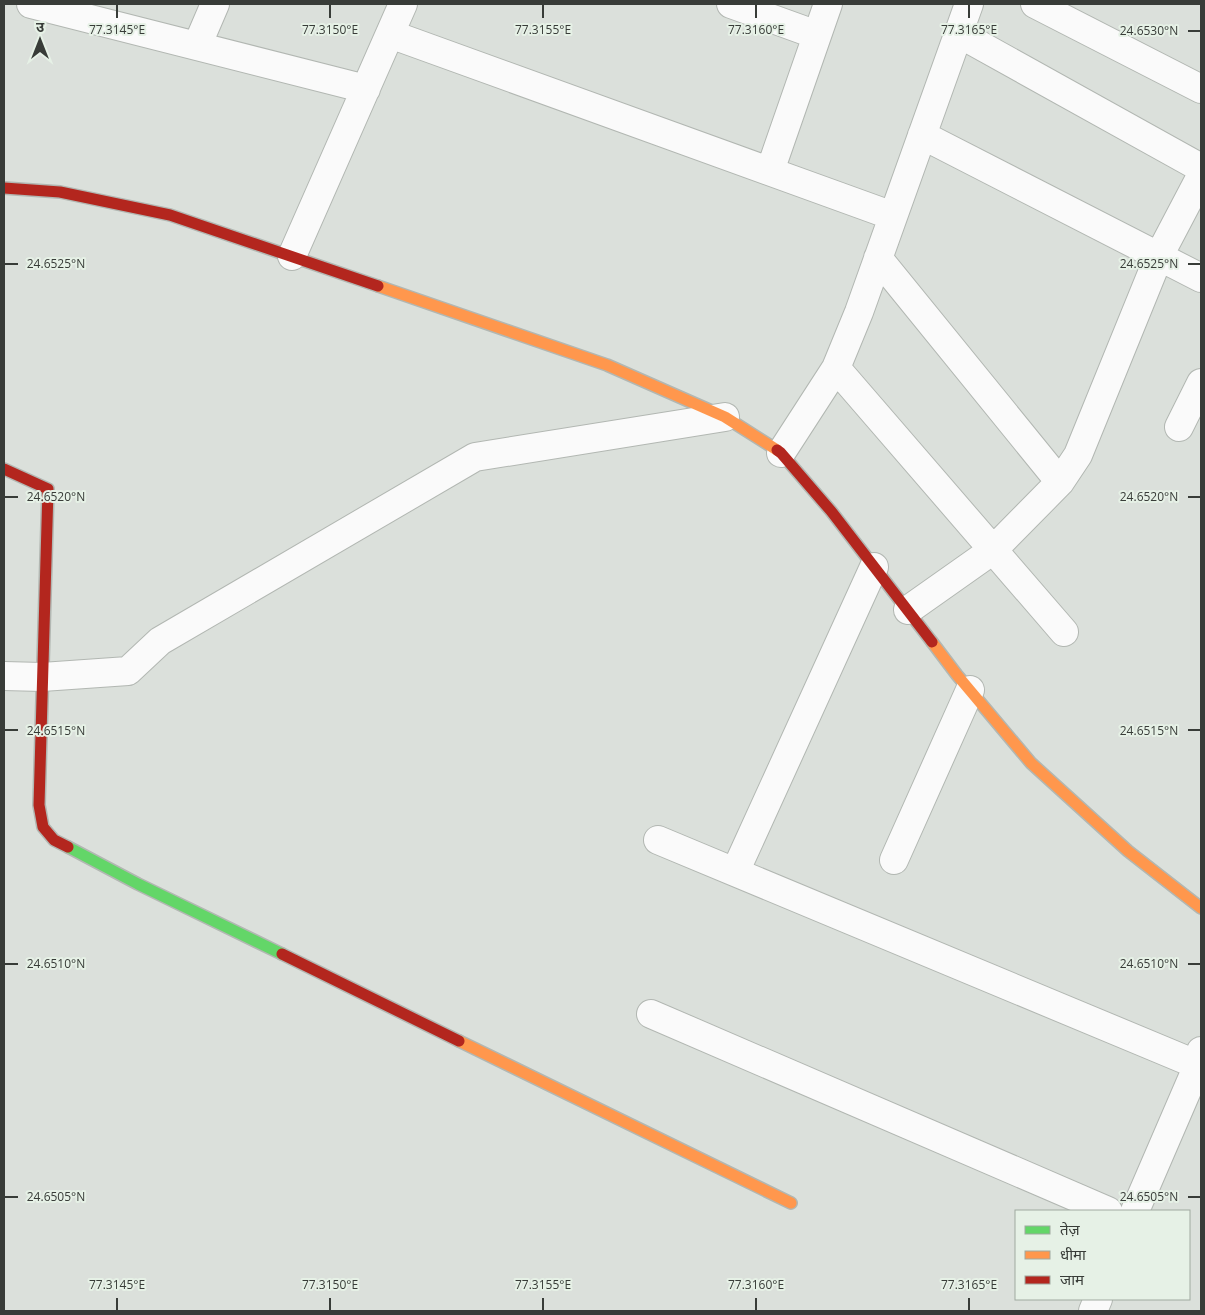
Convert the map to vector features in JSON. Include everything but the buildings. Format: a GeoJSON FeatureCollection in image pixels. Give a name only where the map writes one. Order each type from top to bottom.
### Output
{"type":"FeatureCollection","features":[{"type":"Feature","properties":{"kind":"street"},"geometry":{"type":"LineString","coordinates":[[30,4],[366,89]]}},
{"type":"Feature","properties":{"kind":"street"},"geometry":{"type":"LineString","coordinates":[[197,46],[215,4]]}},
{"type":"Feature","properties":{"kind":"street"},"geometry":{"type":"LineString","coordinates":[[292,256],[403,4]]}},
{"type":"Feature","properties":{"kind":"street"},"geometry":{"type":"LineString","coordinates":[[731,4],[817,35]]}},
{"type":"Feature","properties":{"kind":"street"},"geometry":{"type":"LineString","coordinates":[[770,172],[828,4]]}},
{"type":"Feature","properties":{"kind":"street"},"geometry":{"type":"LineString","coordinates":[[781,453],[836,368],[859,312],[969,4]]}},
{"type":"Feature","properties":{"kind":"street"},"geometry":{"type":"LineString","coordinates":[[1035,4],[1201,89]]}},
{"type":"Feature","properties":{"kind":"street"},"geometry":{"type":"LineString","coordinates":[[958,33],[1201,168]]}},
{"type":"Feature","properties":{"kind":"street"},"geometry":{"type":"LineString","coordinates":[[390,34],[893,216]]}},
{"type":"Feature","properties":{"kind":"street"},"geometry":{"type":"LineString","coordinates":[[922,135],[1201,278]]}},
{"type":"Feature","properties":{"kind":"street"},"geometry":{"type":"LineString","coordinates":[[908,610],[993,550],[1060,482],[1078,455],[1159,256],[1201,176]]}},
{"type":"Feature","properties":{"kind":"street"},"geometry":{"type":"LineString","coordinates":[[4,188],[60,192],[170,215],[607,365],[725,417],[781,453],[831,511],[970,690],[1031,763],[1128,851],[1201,908]]}},
{"type":"Feature","properties":{"kind":"street"},"geometry":{"type":"LineString","coordinates":[[878,258],[1060,482]]}},
{"type":"Feature","properties":{"kind":"street"},"geometry":{"type":"LineString","coordinates":[[836,368],[1064,632]]}},
{"type":"Feature","properties":{"kind":"street"},"geometry":{"type":"LineString","coordinates":[[1179,427],[1201,383]]}},
{"type":"Feature","properties":{"kind":"street"},"geometry":{"type":"LineString","coordinates":[[4,676],[42,677],[128,671],[160,641],[475,456],[725,417]]}},
{"type":"Feature","properties":{"kind":"street"},"geometry":{"type":"LineString","coordinates":[[4,469],[48,489],[39,805],[42,827],[54,840],[146,888],[791,1202]]}},
{"type":"Feature","properties":{"kind":"street"},"geometry":{"type":"LineString","coordinates":[[735,872],[874,567]]}},
{"type":"Feature","properties":{"kind":"street"},"geometry":{"type":"LineString","coordinates":[[894,860],[970,690]]}},
{"type":"Feature","properties":{"kind":"street"},"geometry":{"type":"LineString","coordinates":[[658,840],[1199,1058],[1135,1210]]}},
{"type":"Feature","properties":{"kind":"street"},"geometry":{"type":"LineString","coordinates":[[650,1014],[1106,1210]]}},
{"type":"Feature","properties":{"kind":"traffic: fast"},"geometry":{"type":"LineString","coordinates":[[68,847],[138,884],[282,954]]}},
{"type":"Feature","properties":{"kind":"traffic: slow"},"geometry":{"type":"LineString","coordinates":[[378,286],[607,365],[725,417],[777,450]]}},
{"type":"Feature","properties":{"kind":"traffic: slow"},"geometry":{"type":"LineString","coordinates":[[932,642],[957,675],[1031,763],[1128,851],[1201,908]]}},
{"type":"Feature","properties":{"kind":"traffic: slow"},"geometry":{"type":"LineString","coordinates":[[459,1041],[791,1203]]}},
{"type":"Feature","properties":{"kind":"traffic: jam"},"geometry":{"type":"LineString","coordinates":[[4,188],[60,192],[170,215],[378,286]]}},
{"type":"Feature","properties":{"kind":"traffic: jam"},"geometry":{"type":"LineString","coordinates":[[777,450],[831,511],[932,642]]}},
{"type":"Feature","properties":{"kind":"traffic: jam"},"geometry":{"type":"LineString","coordinates":[[4,469],[48,489],[39,805],[43,827],[54,840],[68,847]]}},
{"type":"Feature","properties":{"kind":"traffic: jam"},"geometry":{"type":"LineString","coordinates":[[282,954],[459,1041]]}}]}
